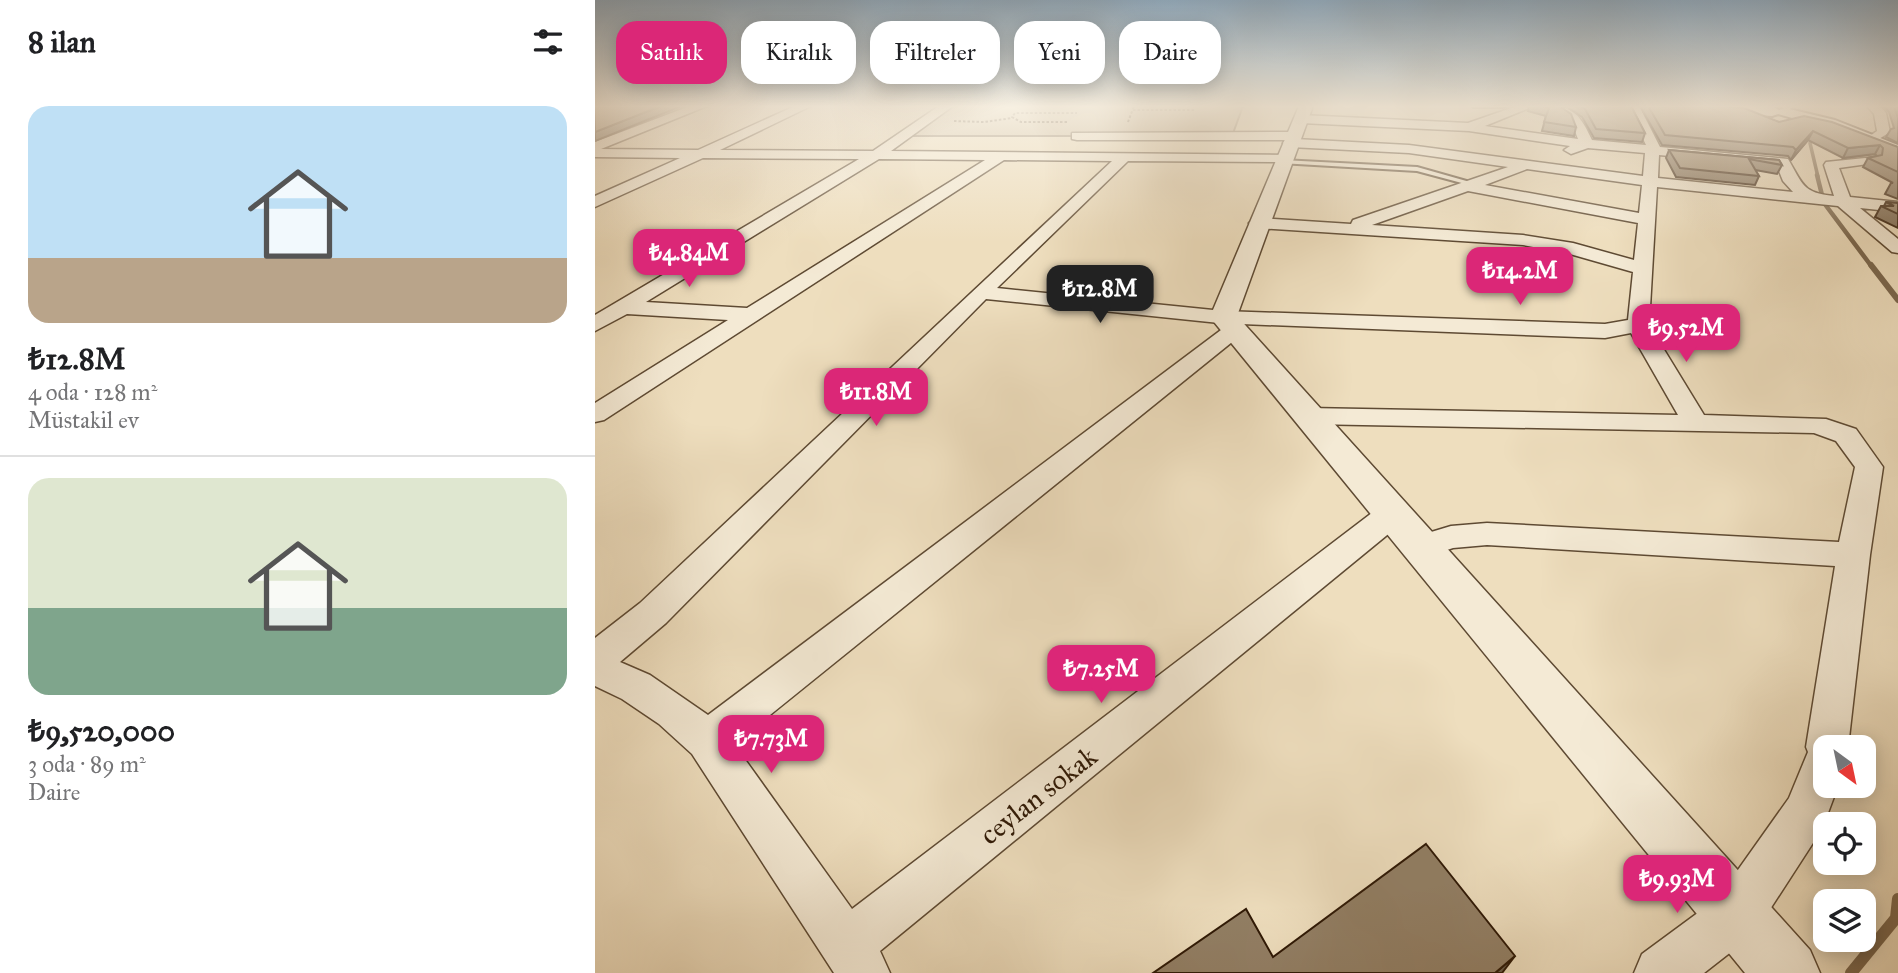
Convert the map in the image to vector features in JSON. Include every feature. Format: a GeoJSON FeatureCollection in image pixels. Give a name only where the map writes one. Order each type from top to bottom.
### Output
{"type":"FeatureCollection","features":[{"type":"Feature","properties":{"kind":"street"},"geometry":{"type":"LineString","coordinates":[[595,202],[706,151]]}},
{"type":"Feature","properties":{"kind":"street"},"geometry":{"type":"LineString","coordinates":[[595,324],[881,151]]}},
{"type":"Feature","properties":{"kind":"street"},"geometry":{"type":"LineString","coordinates":[[595,153],[1124,157],[1171,151]]}},
{"type":"Feature","properties":{"kind":"street"},"geometry":{"type":"LineString","coordinates":[[707,740],[1228,323],[1258,223],[1287,151]]}},
{"type":"Feature","properties":{"kind":"street"},"geometry":{"type":"LineString","coordinates":[[1427,151],[1650,182],[1897,208]]}},
{"type":"Feature","properties":{"kind":"street"},"geometry":{"type":"LineString","coordinates":[[1346,228],[1565,151]]}},
{"type":"Feature","properties":{"kind":"street"},"geometry":{"type":"LineString","coordinates":[[1652,151],[1638,325],[1696,423]]}},
{"type":"Feature","properties":{"kind":"street"},"geometry":{"type":"LineString","coordinates":[[1673,151],[1783,162],[1791,181],[1810,199]]}},
{"type":"Feature","properties":{"kind":"street"},"geometry":{"type":"LineString","coordinates":[[595,414],[1001,156]]}},
{"type":"Feature","properties":{"kind":"street"},"geometry":{"type":"LineString","coordinates":[[595,660],[653,613],[981,292],[1124,157]]}},
{"type":"Feature","properties":{"kind":"street"},"geometry":{"type":"LineString","coordinates":[[1870,160],[1831,164],[1839,202],[1895,242]]}},
{"type":"Feature","properties":{"kind":"street"},"geometry":{"type":"LineString","coordinates":[[1470,185],[1647,220]]}},
{"type":"Feature","properties":{"kind":"street"},"geometry":{"type":"LineString","coordinates":[[1258,223],[1524,240],[1573,249],[1643,269]]}},
{"type":"Feature","properties":{"kind":"street"},"geometry":{"type":"LineString","coordinates":[[981,292],[1228,323],[1605,331],[1638,325]]}},
{"type":"Feature","properties":{"kind":"street"},"geometry":{"type":"LineString","coordinates":[[625,306],[750,315]]}},
{"type":"Feature","properties":{"kind":"street"},"geometry":{"type":"LineString","coordinates":[[1228,323],[1787,973]]}},
{"type":"Feature","properties":{"kind":"street"},"geometry":{"type":"LineString","coordinates":[[1308,416],[1817,425],[1846,435],[1869,467],[1853,555],[1829,735]]}},
{"type":"Feature","properties":{"kind":"street","name":"ceylan sokak"},"geometry":{"type":"LineString","coordinates":[[855,959],[1392,514]]}},
{"type":"Feature","properties":{"kind":"street"},"geometry":{"type":"LineString","coordinates":[[1420,547],[1451,537],[1487,534],[1853,555]]}},
{"type":"Feature","properties":{"kind":"street"},"geometry":{"type":"LineString","coordinates":[[595,667],[636,687],[664,705],[707,740],[855,959]]}},
{"type":"Feature","properties":{"kind":"street"},"geometry":{"type":"LineString","coordinates":[[1661,973],[1736,916],[1806,813],[1813,794]]}},
{"type":"Feature","properties":{"kind":"lane"},"geometry":{"type":"LineString","coordinates":[[1349,151],[1470,185]]}},
{"type":"Feature","properties":{"kind":"building"},"geometry":{"type":"Polygon","coordinates":[[[1670,151],[1779,160],[1782,165],[1749,159],[1759,176],[1680,168],[1670,151]]]}},
{"type":"Feature","properties":{"kind":"building"},"geometry":{"type":"Polygon","coordinates":[[[1883,151],[1898,151],[1898,172],[1868,158],[1882,155],[1883,151]]]}},
{"type":"Feature","properties":{"kind":"building"},"geometry":{"type":"Polygon","coordinates":[[[1886,202],[1898,203],[1898,214],[1881,206],[1894,206],[1886,202]]]}},
{"type":"Feature","properties":{"kind":"building"},"geometry":{"type":"Polygon","coordinates":[[[1426,844],[1515,956],[1495,973],[1153,973],[1246,909],[1273,957],[1426,844]]]}},
{"type":"Feature","properties":{"kind":"waterway"},"geometry":{"type":"LineString","coordinates":[[1812,151],[1818,177]]}},
{"type":"Feature","properties":{"kind":"waterway"},"geometry":{"type":"LineString","coordinates":[[1817,175],[1824,203],[1872,267]]}},
{"type":"Feature","properties":{"kind":"waterway"},"geometry":{"type":"LineString","coordinates":[[1871,265],[1898,300]]}},
{"type":"Feature","properties":{"kind":"waterway"},"geometry":{"type":"LineString","coordinates":[[1851,973],[1896,918],[1898,899]]}}]}
